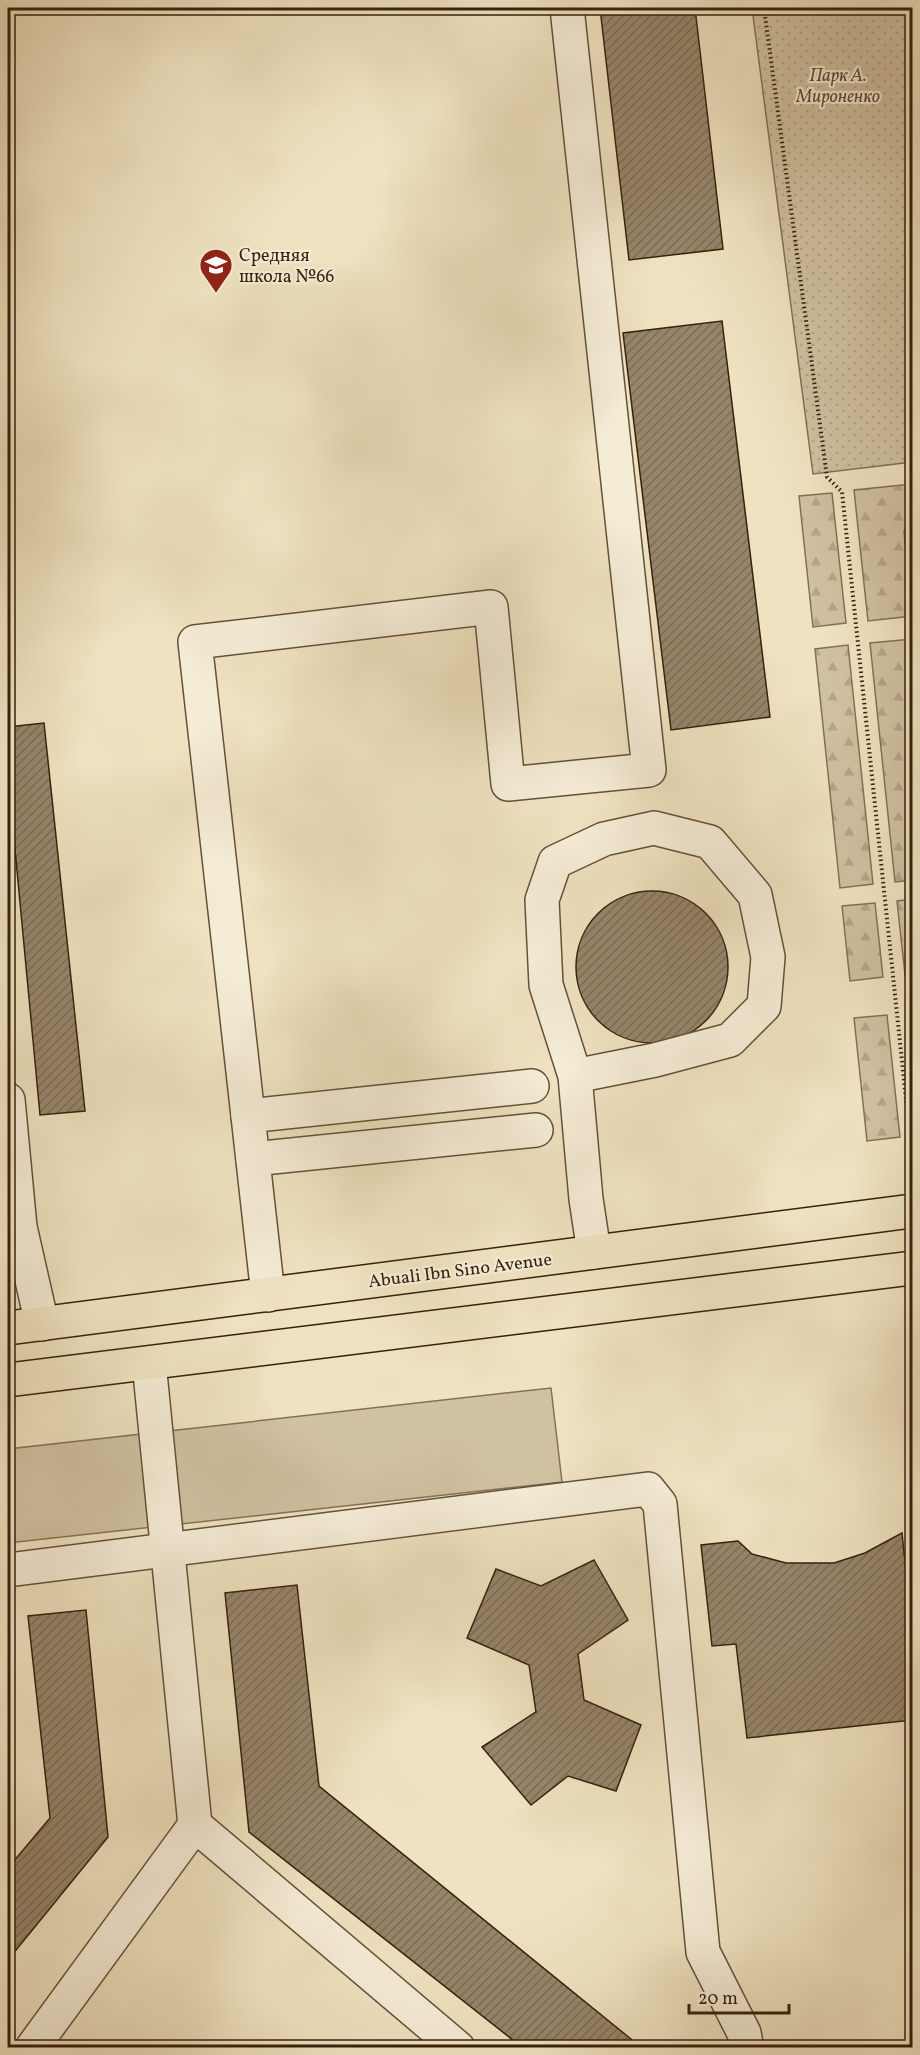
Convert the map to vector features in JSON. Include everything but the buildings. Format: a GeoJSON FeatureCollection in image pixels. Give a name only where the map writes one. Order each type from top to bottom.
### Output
{"type":"FeatureCollection","features":[{"type":"Feature","properties":{"kind":"main road","name":"Abuali Ibn Sino Avenue"},"geometry":{"type":"LineString","coordinates":[[8,1328],[912,1210]]}},
{"type":"Feature","properties":{"kind":"main road"},"geometry":{"type":"LineString","coordinates":[[8,1380],[912,1268]]}},
{"type":"Feature","properties":{"kind":"street"},"geometry":{"type":"LineString","coordinates":[[268,1295],[195,642],[491,608],[508,784],[649,770],[567,8]]}},
{"type":"Feature","properties":{"kind":"street"},"geometry":{"type":"LineString","coordinates":[[575,1076],[655,1060],[730,1040],[764,1006],[768,957],[755,895],[710,842],[654,828],[604,839],[555,862],[542,900],[546,986],[575,1076],[586,1199],[594,1252]]}},
{"type":"Feature","properties":{"kind":"street"},"geometry":{"type":"LineString","coordinates":[[248,1116],[532,1086]]}},
{"type":"Feature","properties":{"kind":"street"},"geometry":{"type":"LineString","coordinates":[[8,1100],[20,1227],[42,1324]]}},
{"type":"Feature","properties":{"kind":"street"},"geometry":{"type":"LineString","coordinates":[[253,1159],[536,1130]]}},
{"type":"Feature","properties":{"kind":"street"},"geometry":{"type":"LineString","coordinates":[[32,2048],[195,1825],[149,1363]]}},
{"type":"Feature","properties":{"kind":"street"},"geometry":{"type":"LineString","coordinates":[[8,1570],[648,1489],[660,1504],[703,1952],[744,2033],[747,2048]]}},
{"type":"Feature","properties":{"kind":"street"},"geometry":{"type":"LineString","coordinates":[[195,1825],[458,2048]]}},
{"type":"Feature","properties":{"kind":"path"},"geometry":{"type":"LineString","coordinates":[[764,8],[827,477],[842,492],[912,1156]]}},
{"type":"Feature","properties":{"kind":"green space","name":"Парк А. Мироненко"},"geometry":{"type":"Polygon","coordinates":[[[752,8],[912,8],[912,462],[813,474],[752,8]]]}},
{"type":"Feature","properties":{"kind":"green space"},"geometry":{"type":"Polygon","coordinates":[[[912,484],[912,530],[904,531],[912,616],[868,621],[854,490],[912,484]]]}},
{"type":"Feature","properties":{"kind":"green space"},"geometry":{"type":"Polygon","coordinates":[[[832,493],[846,623],[813,627],[799,496],[832,493]]]}},
{"type":"Feature","properties":{"kind":"green space"},"geometry":{"type":"Polygon","coordinates":[[[912,639],[912,880],[895,882],[870,643],[912,639]]]}},
{"type":"Feature","properties":{"kind":"green space"},"geometry":{"type":"Polygon","coordinates":[[[848,645],[873,884],[840,888],[815,649],[848,645]]]}},
{"type":"Feature","properties":{"kind":"green space"},"geometry":{"type":"Polygon","coordinates":[[[912,899],[912,974],[905,975],[897,901],[912,899]]]}},
{"type":"Feature","properties":{"kind":"green space"},"geometry":{"type":"Polygon","coordinates":[[[875,903],[883,977],[850,981],[842,906],[875,903]]]}},
{"type":"Feature","properties":{"kind":"green space"},"geometry":{"type":"Polygon","coordinates":[[[887,1015],[900,1137],[867,1141],[854,1018],[887,1015]]]}},
{"type":"Feature","properties":{"kind":"green space"},"geometry":{"type":"Polygon","coordinates":[[[551,1388],[562,1482],[8,1543],[8,1449],[551,1388]]]}},
{"type":"Feature","properties":{"kind":"place","name":"Средняя школа №66"},"geometry":{"type":"Point","coordinates":[216,294]}}]}
